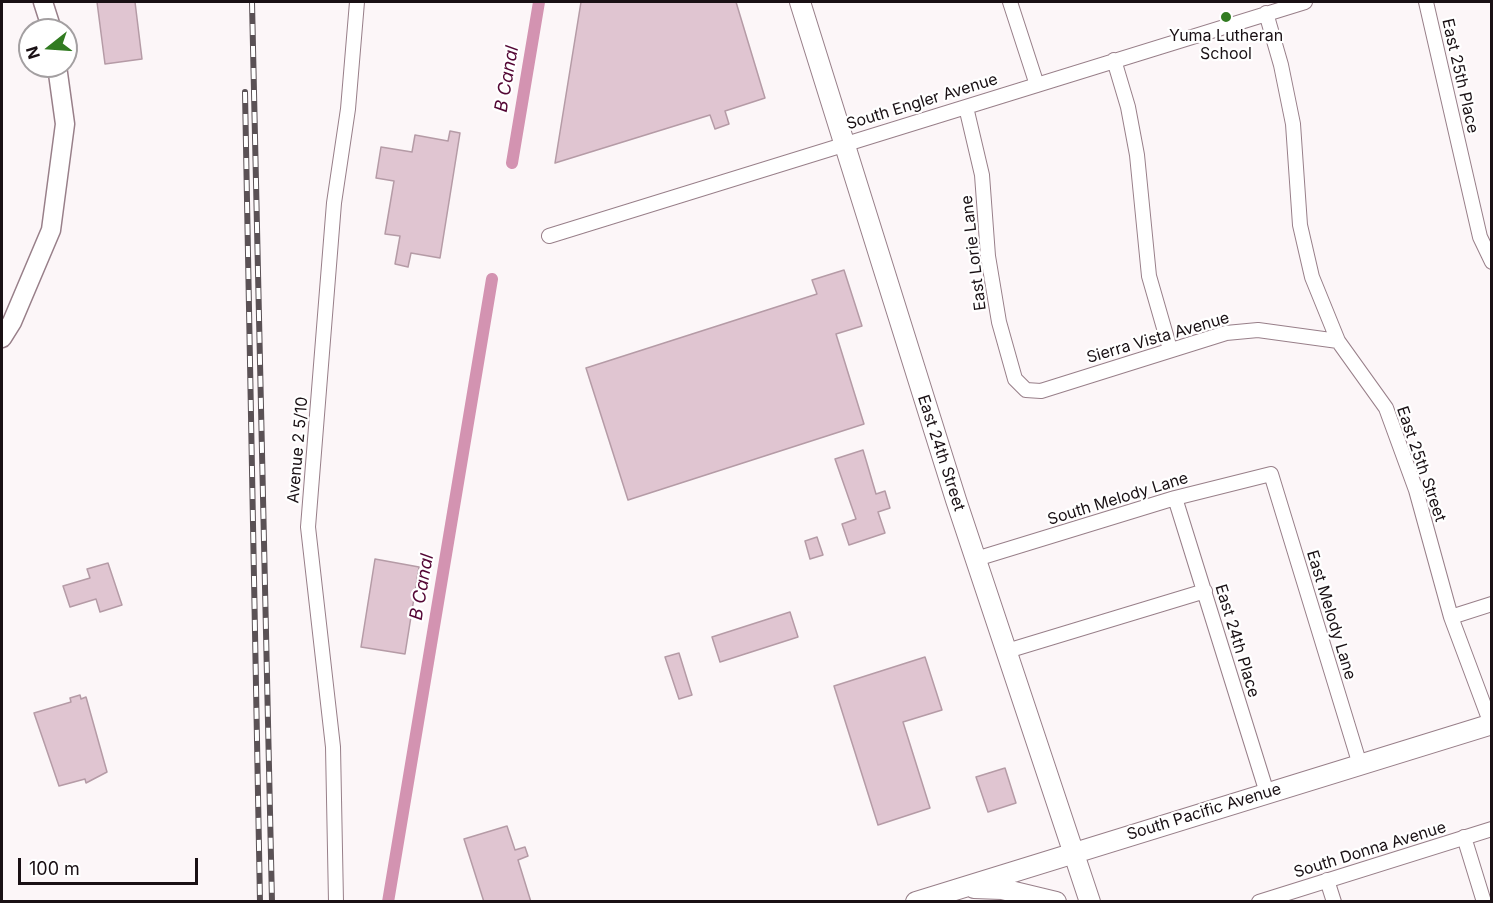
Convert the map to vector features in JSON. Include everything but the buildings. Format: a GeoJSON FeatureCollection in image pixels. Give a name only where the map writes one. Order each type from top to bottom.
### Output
{"type":"FeatureCollection","features":[{"type":"Feature","properties":{"kind":"main road","name":"East 24th Street"},"geometry":{"type":"LineString","coordinates":[[800,2],[976,559],[1090,902]]}},
{"type":"Feature","properties":{"kind":"main road","name":"South Pacific Avenue"},"geometry":{"type":"LineString","coordinates":[[916,902],[1491,724]]}},
{"type":"Feature","properties":{"kind":"main road"},"geometry":{"type":"LineString","coordinates":[[959,888],[1002,889],[1056,902]]}},
{"type":"Feature","properties":{"kind":"street"},"geometry":{"type":"LineString","coordinates":[[44,2],[49,18]]}},
{"type":"Feature","properties":{"kind":"street","name":"Avenue 2 5/10"},"geometry":{"type":"LineString","coordinates":[[336,902],[333,747],[308,526],[333,203],[348,110],[357,2]]}},
{"type":"Feature","properties":{"kind":"street"},"geometry":{"type":"LineString","coordinates":[[1010,2],[1037,85]]}},
{"type":"Feature","properties":{"kind":"street","name":"South Engler Avenue"},"geometry":{"type":"LineString","coordinates":[[549,236],[1305,2]]}},
{"type":"Feature","properties":{"kind":"street","name":"East 25th Place"},"geometry":{"type":"LineString","coordinates":[[1426,2],[1480,237],[1491,262]]}},
{"type":"Feature","properties":{"kind":"street","name":"East 25th Street"},"geometry":{"type":"LineString","coordinates":[[1266,14],[1281,65],[1293,124],[1305,252],[1321,303],[1338,341],[1386,408],[1416,490],[1451,617],[1491,724]]}},
{"type":"Feature","properties":{"kind":"street"},"geometry":{"type":"LineString","coordinates":[[1114,60],[1128,107],[1137,155],[1149,276],[1170,349]]}},
{"type":"Feature","properties":{"kind":"street"},"geometry":{"type":"LineString","coordinates":[[2,338],[12,322],[51,230],[65,124],[59,78]]}},
{"type":"Feature","properties":{"kind":"street","name":"East Lorie Lane"},"geometry":{"type":"LineString","coordinates":[[966,107],[982,175],[988,256],[999,322],[1015,379],[1026,390]]}},
{"type":"Feature","properties":{"kind":"street","name":"Sierra Vista Avenue"},"geometry":{"type":"LineString","coordinates":[[1026,390],[1041,391],[1227,333],[1258,330],[1338,341]]}},
{"type":"Feature","properties":{"kind":"street","name":"South Melody Lane"},"geometry":{"type":"LineString","coordinates":[[976,559],[1175,498],[1271,474]]}},
{"type":"Feature","properties":{"kind":"street","name":"East Melody Lane"},"geometry":{"type":"LineString","coordinates":[[1271,474],[1360,765]]}},
{"type":"Feature","properties":{"kind":"street","name":"East 24th Place"},"geometry":{"type":"LineString","coordinates":[[1175,498],[1267,794]]}},
{"type":"Feature","properties":{"kind":"street"},"geometry":{"type":"LineString","coordinates":[[1007,651],[1205,591]]}},
{"type":"Feature","properties":{"kind":"street"},"geometry":{"type":"LineString","coordinates":[[1451,617],[1491,604]]}},
{"type":"Feature","properties":{"kind":"street","name":"South Donna Avenue"},"geometry":{"type":"LineString","coordinates":[[1259,902],[1491,829]]}},
{"type":"Feature","properties":{"kind":"street"},"geometry":{"type":"LineString","coordinates":[[1464,837],[1484,902]]}},
{"type":"Feature","properties":{"kind":"street"},"geometry":{"type":"LineString","coordinates":[[1328,880],[1334,902]]}},
{"type":"Feature","properties":{"kind":"waterway","name":"B Canal"},"geometry":{"type":"LineString","coordinates":[[512,163],[539,2]]}},
{"type":"Feature","properties":{"kind":"waterway","name":"B Canal"},"geometry":{"type":"LineString","coordinates":[[388,902],[492,279]]}},
{"type":"Feature","properties":{"kind":"railway"},"geometry":{"type":"LineString","coordinates":[[252,2],[272,902]]}},
{"type":"Feature","properties":{"kind":"railway"},"geometry":{"type":"LineString","coordinates":[[245,92],[260,902]]}},
{"type":"Feature","properties":{"kind":"place","name":"Yuma Lutheran School"},"geometry":{"type":"Point","coordinates":[1226,17]}}]}
